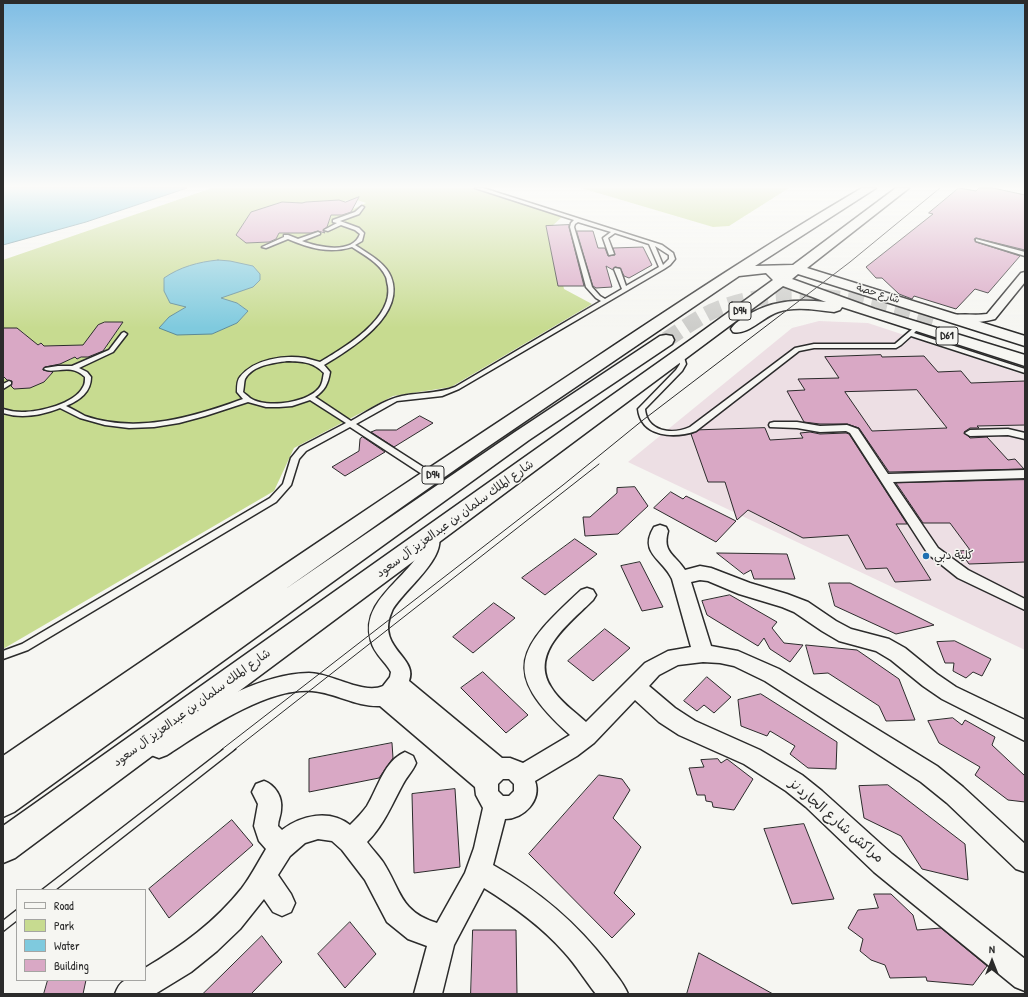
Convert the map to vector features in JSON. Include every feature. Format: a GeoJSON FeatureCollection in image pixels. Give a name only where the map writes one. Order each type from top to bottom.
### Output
{"type":"FeatureCollection","features":[{"type":"Feature","properties":{"kind":"main road","name":"D94"},"geometry":{"type":"LineString","coordinates":[[3,774],[177,650],[431,476],[793,235]]}},
{"type":"Feature","properties":{"kind":"main road"},"geometry":{"type":"LineString","coordinates":[[841,236],[829,255],[830,264],[847,278],[871,292]]}},
{"type":"Feature","properties":{"kind":"main road","name":"شارع الملك سلمان بن عبدالعزيز آل سعود"},"geometry":{"type":"LineString","coordinates":[[3,846],[431,536],[686,345],[777,274],[801,265],[841,236]]}},
{"type":"Feature","properties":{"kind":"main road","name":"شارع حصة"},"geometry":{"type":"LineString","coordinates":[[777,274],[788,256],[785,261],[789,263],[799,264],[937,318],[953,318],[1025,341]]}},
{"type":"Feature","properties":{"kind":"main road"},"geometry":{"type":"LineString","coordinates":[[734,274],[777,274],[865,310]]}},
{"type":"Feature","properties":{"kind":"main road"},"geometry":{"type":"LineString","coordinates":[[686,345],[697,327],[758,280],[755,275],[734,274]]}},
{"type":"Feature","properties":{"kind":"main road"},"geometry":{"type":"LineString","coordinates":[[865,310],[858,303],[859,301],[873,299],[918,310],[1025,349]]}},
{"type":"Feature","properties":{"kind":"main road"},"geometry":{"type":"LineString","coordinates":[[3,801],[515,441],[686,345],[723,338],[763,313],[782,307],[801,305],[819,305],[865,310]]}},
{"type":"Feature","properties":{"kind":"main road","name":"شارع حصة"},"geometry":{"type":"LineString","coordinates":[[865,310],[913,330],[1025,361]]}},
{"type":"Feature","properties":{"kind":"street"},"geometry":{"type":"LineString","coordinates":[[953,318],[978,319],[991,317],[1025,275]]}},
{"type":"Feature","properties":{"kind":"street"},"geometry":{"type":"LineString","coordinates":[[991,317],[994,325],[1003,334]]}},
{"type":"Feature","properties":{"kind":"street"},"geometry":{"type":"LineString","coordinates":[[774,425],[797,425],[820,429],[847,428],[854,431],[933,551],[963,574],[1025,605]]}},
{"type":"Feature","properties":{"kind":"street"},"geometry":{"type":"LineString","coordinates":[[970,433],[1008,432],[1025,436]]}},
{"type":"Feature","properties":{"kind":"street"},"geometry":{"type":"LineString","coordinates":[[885,478],[1025,474]]}},
{"type":"Feature","properties":{"kind":"street"},"geometry":{"type":"LineString","coordinates":[[660,531],[657,538],[657,546],[661,554],[673,566],[681,578],[703,654]]}},
{"type":"Feature","properties":{"kind":"street"},"geometry":{"type":"LineString","coordinates":[[98,776],[123,767],[146,756],[248,696],[268,688],[308,682],[320,682],[367,698],[376,698],[391,690],[401,673],[400,667],[382,646],[379,636],[379,627],[382,614],[388,601],[427,557],[431,546],[431,536]]}},
{"type":"Feature","properties":{"kind":"street"},"geometry":{"type":"LineString","coordinates":[[681,578],[700,573],[711,575],[745,589],[787,601],[802,607],[829,626],[846,635],[882,645],[898,654],[930,680],[949,693],[1025,731]]}},
{"type":"Feature","properties":{"kind":"street"},"geometry":{"type":"LineString","coordinates":[[586,736],[544,696],[537,684],[534,671],[534,658],[538,647],[545,637],[587,595]]}},
{"type":"Feature","properties":{"kind":"street"},"geometry":{"type":"LineString","coordinates":[[522,776],[552,760],[586,736],[652,668],[675,657],[703,654],[720,655],[738,659],[756,666],[929,774],[955,794],[1002,840],[1025,860]]}},
{"type":"Feature","properties":{"kind":"street","name":"مراكش شارع الجاردنز"},"geometry":{"type":"LineString","coordinates":[[634,686],[661,710],[686,728],[752,757],[794,783],[814,799],[883,863],[1025,977]]}},
{"type":"Feature","properties":{"kind":"street"},"geometry":{"type":"LineString","coordinates":[[391,690],[494,786],[503,807],[511,807],[524,798],[526,783],[522,776],[516,771],[507,769],[494,786],[492,826],[479,871],[470,892],[444,938],[434,964],[428,994]]}},
{"type":"Feature","properties":{"kind":"street"},"geometry":{"type":"LineString","coordinates":[[351,841],[375,814],[396,774],[405,763]]}},
{"type":"Feature","properties":{"kind":"street"},"geometry":{"type":"LineString","coordinates":[[264,792],[270,799],[271,808],[266,826],[268,832],[281,847]]}},
{"type":"Feature","properties":{"kind":"street"},"geometry":{"type":"LineString","coordinates":[[146,980],[181,962],[208,942],[237,914],[252,896],[281,847],[298,833],[318,827],[337,830],[351,841],[374,871],[396,913],[418,930],[444,938]]}},
{"type":"Feature","properties":{"kind":"street"},"geometry":{"type":"LineString","coordinates":[[479,871],[528,901],[551,920],[573,942],[614,994]]}},
{"type":"Feature","properties":{"kind":"street"},"geometry":{"type":"LineString","coordinates":[[264,876],[282,903]]}},
{"type":"Feature","properties":{"kind":"street"},"geometry":{"type":"LineString","coordinates":[[129,988],[143,981]]}},
{"type":"Feature","properties":{"kind":"lane"},"geometry":{"type":"LineString","coordinates":[[298,241],[314,235]]}},
{"type":"Feature","properties":{"kind":"lane"},"geometry":{"type":"LineString","coordinates":[[264,247],[287,237],[313,248],[340,248],[360,240],[362,235]]}},
{"type":"Feature","properties":{"kind":"lane"},"geometry":{"type":"LineString","coordinates":[[574,235],[589,287],[598,297],[605,301]]}},
{"type":"Feature","properties":{"kind":"lane"},"geometry":{"type":"LineString","coordinates":[[610,235],[605,238],[611,254]]}},
{"type":"Feature","properties":{"kind":"lane"},"geometry":{"type":"LineString","coordinates":[[3,655],[25,647],[273,500],[287,485],[298,453],[308,445],[399,398],[440,395],[452,391],[671,262],[671,254],[665,248],[622,235]]}},
{"type":"Feature","properties":{"kind":"lane"},"geometry":{"type":"LineString","coordinates":[[978,240],[1025,254]]}},
{"type":"Feature","properties":{"kind":"lane"},"geometry":{"type":"LineString","coordinates":[[651,243],[662,268]]}},
{"type":"Feature","properties":{"kind":"lane"},"geometry":{"type":"LineString","coordinates":[[320,365],[363,337],[381,318],[390,300],[390,283],[384,268],[370,255],[352,244]]}},
{"type":"Feature","properties":{"kind":"lane"},"geometry":{"type":"LineString","coordinates":[[617,269],[625,290]]}},
{"type":"Feature","properties":{"kind":"lane"},"geometry":{"type":"LineString","coordinates":[[686,345],[683,364],[679,371],[641,409],[640,414],[647,424],[657,430],[672,434],[688,432],[693,429],[796,349],[814,346],[896,346],[913,330],[1025,371]]}},
{"type":"Feature","properties":{"kind":"lane"},"geometry":{"type":"LineString","coordinates":[[47,369],[74,368],[111,351],[124,334]]}},
{"type":"Feature","properties":{"kind":"lane"},"geometry":{"type":"LineString","coordinates":[[292,358],[308,360],[324,368],[328,378],[323,388],[310,397],[292,404],[277,406],[263,405],[248,400],[240,392],[240,383],[246,374],[259,366],[275,360],[292,358]]}},
{"type":"Feature","properties":{"kind":"lane"},"geometry":{"type":"LineString","coordinates":[[3,411],[28,414],[61,406],[78,397],[88,386],[89,381],[85,373],[74,368]]}},
{"type":"Feature","properties":{"kind":"lane"},"geometry":{"type":"LineString","coordinates":[[3,387],[9,383]]}},
{"type":"Feature","properties":{"kind":"lane"},"geometry":{"type":"LineString","coordinates":[[310,397],[431,476]]}},
{"type":"Feature","properties":{"kind":"lane"},"geometry":{"type":"LineString","coordinates":[[61,406],[79,416],[91,420],[112,424],[135,425],[189,419],[224,409],[248,400]]}},
{"type":"Feature","properties":{"kind":"shaded area","name":"كلية دبي"},"geometry":{"type":"Polygon","coordinates":[[[819,321],[868,323],[1025,375],[1025,650],[628,462],[792,328],[819,321]]]}},
{"type":"Feature","properties":{"kind":"green space"},"geometry":{"type":"Polygon","coordinates":[[[77,235],[236,235],[246,243],[274,242],[278,235],[553,235],[564,289],[592,304],[451,387],[393,396],[294,448],[274,491],[3,649],[3,379],[11,376],[9,383],[14,389],[44,382],[51,374],[47,369],[35,367],[69,358],[70,360],[75,357],[77,359],[81,357],[95,356],[107,347],[102,345],[111,340],[121,325],[117,322],[88,345],[44,346],[41,343],[32,347],[22,331],[3,328],[3,260],[77,235]],[[253,287],[215,297],[190,306],[179,311],[159,328],[212,334],[237,323],[248,311],[237,303],[220,298],[253,287]]]}},
{"type":"Feature","properties":{"kind":"water"},"geometry":{"type":"Polygon","coordinates":[[[3,235],[41,235],[3,245],[3,235]]]}},
{"type":"Feature","properties":{"kind":"water"},"geometry":{"type":"Polygon","coordinates":[[[218,260],[253,266],[260,274],[260,280],[253,287],[221,298],[237,303],[248,311],[237,323],[212,334],[177,335],[159,328],[169,317],[186,307],[170,303],[164,291],[164,278],[176,271],[190,266],[218,260]]]}},
{"type":"Feature","properties":{"kind":"building"},"geometry":{"type":"Polygon","coordinates":[[[236,235],[278,235],[276,239],[269,242],[246,243],[236,235]]]}},
{"type":"Feature","properties":{"kind":"building"},"geometry":{"type":"Polygon","coordinates":[[[548,235],[571,235],[584,286],[558,286],[548,235]]]}},
{"type":"Feature","properties":{"kind":"building"},"geometry":{"type":"Polygon","coordinates":[[[578,235],[594,235],[598,248],[605,248],[608,256],[615,255],[613,248],[643,247],[652,265],[629,278],[624,276],[620,268],[615,267],[613,270],[606,266],[612,287],[596,288],[593,286],[578,235]]]}},
{"type":"Feature","properties":{"kind":"building"},"geometry":{"type":"Polygon","coordinates":[[[907,235],[1025,235],[1025,250],[976,238],[974,239],[976,242],[1020,256],[988,293],[975,289],[956,309],[914,296],[912,299],[899,294],[882,278],[876,278],[866,267],[907,235]]]}},
{"type":"Feature","properties":{"kind":"building"},"geometry":{"type":"Polygon","coordinates":[[[105,322],[123,322],[103,351],[88,357],[81,357],[77,359],[75,357],[60,364],[45,367],[43,370],[53,372],[44,382],[30,388],[14,389],[11,386],[12,381],[7,380],[3,376],[3,328],[17,328],[38,345],[41,343],[44,346],[83,345],[98,325],[105,322]]]}},
{"type":"Feature","properties":{"kind":"building"},"geometry":{"type":"Polygon","coordinates":[[[881,355],[882,357],[924,356],[938,372],[961,371],[971,383],[1025,381],[1025,425],[977,426],[979,428],[970,428],[964,432],[970,438],[987,437],[1008,460],[1015,459],[1024,469],[889,472],[859,428],[847,424],[820,424],[804,422],[787,391],[805,390],[798,379],[839,378],[825,357],[881,355]],[[917,390],[845,392],[872,431],[947,428],[917,390]]]}},
{"type":"Feature","properties":{"kind":"building"},"geometry":{"type":"Polygon","coordinates":[[[420,416],[433,423],[394,447],[371,432],[376,430],[396,430],[420,416]]]}},
{"type":"Feature","properties":{"kind":"building"},"geometry":{"type":"Polygon","coordinates":[[[765,428],[770,440],[803,438],[800,433],[810,432],[820,434],[849,434],[907,524],[896,524],[931,580],[895,582],[887,568],[866,569],[848,535],[803,538],[748,510],[737,520],[725,482],[708,482],[691,434],[699,430],[765,428]]]}},
{"type":"Feature","properties":{"kind":"building"},"geometry":{"type":"Polygon","coordinates":[[[363,437],[385,452],[345,476],[332,467],[359,451],[360,439],[363,437]]]}},
{"type":"Feature","properties":{"kind":"building"},"geometry":{"type":"Polygon","coordinates":[[[1025,480],[1025,562],[969,564],[960,551],[970,550],[950,523],[923,523],[896,483],[1025,480]]]}},
{"type":"Feature","properties":{"kind":"building"},"geometry":{"type":"Polygon","coordinates":[[[635,487],[648,506],[618,534],[585,536],[583,517],[590,517],[617,493],[617,488],[635,487]]]}},
{"type":"Feature","properties":{"kind":"building"},"geometry":{"type":"Polygon","coordinates":[[[671,492],[683,499],[686,496],[736,521],[716,542],[654,508],[671,492]]]}},
{"type":"Feature","properties":{"kind":"building"},"geometry":{"type":"Polygon","coordinates":[[[575,539],[597,554],[545,595],[522,578],[575,539]]]}},
{"type":"Feature","properties":{"kind":"building"},"geometry":{"type":"Polygon","coordinates":[[[717,553],[787,554],[795,579],[754,579],[751,570],[744,574],[717,553]]]}},
{"type":"Feature","properties":{"kind":"building"},"geometry":{"type":"Polygon","coordinates":[[[640,562],[663,607],[642,611],[621,566],[640,562]]]}},
{"type":"Feature","properties":{"kind":"building"},"geometry":{"type":"Polygon","coordinates":[[[829,583],[850,583],[934,625],[896,634],[835,606],[829,583]]]}},
{"type":"Feature","properties":{"kind":"building"},"geometry":{"type":"Polygon","coordinates":[[[730,595],[777,622],[772,628],[784,643],[803,645],[790,662],[770,649],[764,638],[758,646],[707,615],[702,601],[730,595]]]}},
{"type":"Feature","properties":{"kind":"building"},"geometry":{"type":"Polygon","coordinates":[[[494,603],[515,618],[473,653],[453,637],[494,603]]]}},
{"type":"Feature","properties":{"kind":"building"},"geometry":{"type":"Polygon","coordinates":[[[605,629],[630,648],[593,681],[568,661],[605,629]]]}},
{"type":"Feature","properties":{"kind":"building"},"geometry":{"type":"Polygon","coordinates":[[[955,641],[991,659],[982,676],[973,672],[966,678],[953,671],[954,663],[945,663],[937,642],[955,641]]]}},
{"type":"Feature","properties":{"kind":"building"},"geometry":{"type":"Polygon","coordinates":[[[806,645],[857,650],[899,679],[915,720],[886,721],[879,706],[828,673],[814,674],[806,645]]]}},
{"type":"Feature","properties":{"kind":"building"},"geometry":{"type":"Polygon","coordinates":[[[483,672],[528,715],[506,733],[461,688],[483,672]]]}},
{"type":"Feature","properties":{"kind":"building"},"geometry":{"type":"Polygon","coordinates":[[[707,677],[731,697],[714,713],[704,705],[697,711],[684,701],[707,677]]]}},
{"type":"Feature","properties":{"kind":"building"},"geometry":{"type":"Polygon","coordinates":[[[761,694],[837,742],[836,769],[808,768],[790,754],[795,746],[770,731],[767,736],[741,726],[738,700],[761,694]]]}},
{"type":"Feature","properties":{"kind":"building"},"geometry":{"type":"Polygon","coordinates":[[[953,718],[962,725],[965,720],[995,737],[992,745],[1025,776],[1025,802],[1008,800],[975,775],[980,767],[939,743],[928,721],[953,718]]]}},
{"type":"Feature","properties":{"kind":"building"},"geometry":{"type":"Polygon","coordinates":[[[392,743],[393,758],[379,778],[309,792],[309,759],[392,743]]]}},
{"type":"Feature","properties":{"kind":"building"},"geometry":{"type":"Polygon","coordinates":[[[718,759],[721,763],[727,759],[753,779],[734,810],[713,807],[712,802],[706,801],[705,795],[697,795],[689,768],[704,767],[701,760],[718,759]]]}},
{"type":"Feature","properties":{"kind":"building"},"geometry":{"type":"Polygon","coordinates":[[[599,775],[622,779],[630,790],[613,818],[641,847],[614,893],[635,914],[612,938],[529,854],[599,775]]]}},
{"type":"Feature","properties":{"kind":"building"},"geometry":{"type":"Polygon","coordinates":[[[888,785],[965,844],[968,880],[922,869],[901,836],[864,818],[859,786],[888,785]]]}},
{"type":"Feature","properties":{"kind":"building"},"geometry":{"type":"Polygon","coordinates":[[[455,789],[460,867],[414,873],[412,794],[455,789]]]}},
{"type":"Feature","properties":{"kind":"building"},"geometry":{"type":"Polygon","coordinates":[[[232,820],[253,845],[169,918],[149,889],[232,820]]]}},
{"type":"Feature","properties":{"kind":"building"},"geometry":{"type":"Polygon","coordinates":[[[804,824],[834,899],[792,904],[764,829],[804,824]]]}},
{"type":"Feature","properties":{"kind":"building"},"geometry":{"type":"Polygon","coordinates":[[[874,894],[891,894],[913,915],[917,930],[941,928],[987,966],[973,985],[927,981],[926,977],[890,978],[885,965],[871,960],[860,951],[863,939],[848,928],[858,910],[878,908],[874,894]]]}},
{"type":"Feature","properties":{"kind":"building"},"geometry":{"type":"Polygon","coordinates":[[[350,922],[376,954],[345,988],[318,954],[350,922]]]}},
{"type":"Feature","properties":{"kind":"building"},"geometry":{"type":"Polygon","coordinates":[[[473,930],[516,930],[517,994],[471,994],[473,930]]]}},
{"type":"Feature","properties":{"kind":"building"},"geometry":{"type":"Polygon","coordinates":[[[262,936],[282,962],[251,994],[203,994],[262,936]]]}},
{"type":"Feature","properties":{"kind":"building"},"geometry":{"type":"Polygon","coordinates":[[[699,953],[773,994],[687,994],[699,953]]]}},
{"type":"Feature","properties":{"kind":"building"},"geometry":{"type":"Polygon","coordinates":[[[48,981],[86,981],[83,994],[44,994],[48,981]]]}},
{"type":"Feature","properties":{"kind":"tunnel"},"geometry":{"type":"LineString","coordinates":[[666,340],[713,311],[741,302],[769,297],[797,295],[854,301],[937,322]]}},
{"type":"Feature","properties":{"kind":"tram line"},"geometry":{"type":"LineString","coordinates":[[221,750],[563,485],[643,420],[850,262],[883,235]]}},
{"type":"Feature","properties":{"kind":"tram line"},"geometry":{"type":"LineString","coordinates":[[234,750],[599,464]]}},
{"type":"Feature","properties":{"kind":"tram line"},"geometry":{"type":"LineString","coordinates":[[42,889],[223,749]]}},
{"type":"Feature","properties":{"kind":"tram line"},"geometry":{"type":"LineString","coordinates":[[57,889],[236,749]]}},
{"type":"Feature","properties":{"kind":"tram line"},"geometry":{"type":"LineString","coordinates":[[3,920],[16,910]]}},
{"type":"Feature","properties":{"kind":"tram line"},"geometry":{"type":"LineString","coordinates":[[3,932],[16,922]]}},
{"type":"Feature","properties":{"kind":"place","name":"كلية دبي"},"geometry":{"type":"Point","coordinates":[926,556]}}]}
